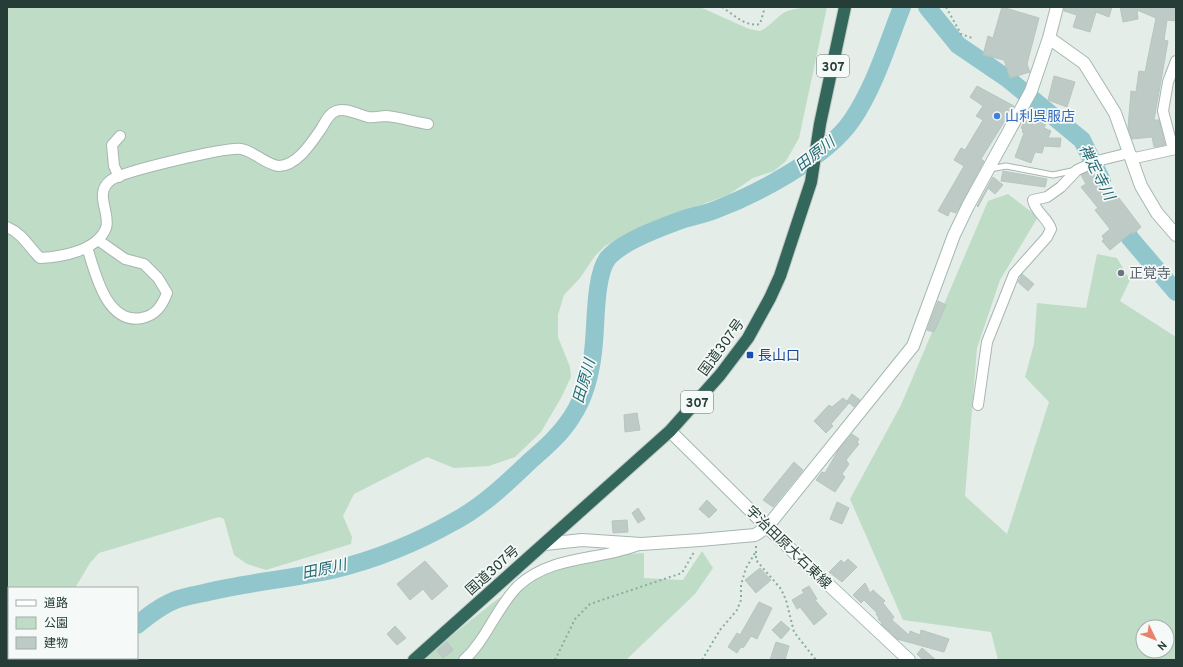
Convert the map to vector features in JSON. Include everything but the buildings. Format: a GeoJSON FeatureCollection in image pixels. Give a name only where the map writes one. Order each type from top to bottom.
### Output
{"type":"FeatureCollection","features":[{"type":"Feature","properties":{"kind":"highway","name":"国道307号"},"geometry":{"type":"LineString","coordinates":[[414,660],[670,431],[720,375],[748,338],[780,276],[811,182],[820,124],[845,7]]}},
{"type":"Feature","properties":{"kind":"street"},"geometry":{"type":"LineString","coordinates":[[545,544],[582,540],[641,544],[700,540],[756,535],[767,526],[913,346],[954,235],[987,170],[1031,91],[1049,38],[1057,7]]}},
{"type":"Feature","properties":{"kind":"street"},"geometry":{"type":"LineString","coordinates":[[1049,38],[1084,62],[1115,113],[1141,186],[1157,213],[1176,236]]}},
{"type":"Feature","properties":{"kind":"street"},"geometry":{"type":"LineString","coordinates":[[1129,153],[1135,158],[1175,149],[1163,111],[1168,82],[1176,61]]}},
{"type":"Feature","properties":{"kind":"street"},"geometry":{"type":"LineString","coordinates":[[7,227],[17,231],[40,258],[56,257],[87,247],[98,240],[106,227],[103,201],[104,188],[112,180],[119,177],[174,160],[240,149],[279,166],[292,163],[321,129],[329,116],[336,111],[348,111],[370,117],[386,116],[428,124]]}},
{"type":"Feature","properties":{"kind":"street"},"geometry":{"type":"LineString","coordinates":[[119,177],[114,166],[112,146],[120,136]]}},
{"type":"Feature","properties":{"kind":"street"},"geometry":{"type":"LineString","coordinates":[[978,405],[988,342],[1014,274],[1047,237],[1051,229],[1048,222],[1034,207],[1033,200],[1047,196],[1061,187],[1077,170],[1097,161],[1129,153]]}},
{"type":"Feature","properties":{"kind":"street"},"geometry":{"type":"LineString","coordinates":[[87,247],[100,290],[117,312],[134,320],[151,316],[162,305],[167,293],[158,278],[144,264],[125,259],[98,240]]}},
{"type":"Feature","properties":{"kind":"street","name":"宇治田原大石東線"},"geometry":{"type":"LineString","coordinates":[[670,431],[767,526],[909,660]]}},
{"type":"Feature","properties":{"kind":"street"},"geometry":{"type":"LineString","coordinates":[[464,660],[473,652],[506,600],[519,585],[544,570],[572,560],[624,551],[641,544]]}},
{"type":"Feature","properties":{"kind":"lane"},"geometry":{"type":"LineString","coordinates":[[987,170],[1006,166],[1053,175],[1077,170]]}},
{"type":"Feature","properties":{"kind":"path"},"geometry":{"type":"LineString","coordinates":[[722,7],[744,23],[752,25],[760,24],[766,7]]}},
{"type":"Feature","properties":{"kind":"path"},"geometry":{"type":"LineString","coordinates":[[946,7],[961,34],[972,38]]}},
{"type":"Feature","properties":{"kind":"path"},"geometry":{"type":"LineString","coordinates":[[756,535],[756,560],[781,589],[786,600],[794,632],[816,660]]}},
{"type":"Feature","properties":{"kind":"path"},"geometry":{"type":"LineString","coordinates":[[556,660],[575,619],[590,604],[682,573],[700,540]]}},
{"type":"Feature","properties":{"kind":"path"},"geometry":{"type":"LineString","coordinates":[[702,660],[720,630],[737,610],[742,600],[741,584],[744,574],[756,552]]}},
{"type":"Feature","properties":{"kind":"green space"},"geometry":{"type":"Polygon","coordinates":[[[7,7],[700,7],[749,29],[760,31],[766,28],[779,16],[791,10],[827,7],[799,138],[786,161],[774,171],[753,178],[728,195],[648,224],[605,246],[595,256],[580,278],[564,295],[558,315],[558,337],[570,367],[571,377],[561,398],[541,432],[515,457],[489,466],[454,468],[427,457],[354,494],[343,516],[352,537],[351,544],[266,570],[247,564],[234,555],[224,519],[219,517],[99,553],[90,563],[76,587],[8,587],[7,659],[7,7]]]}},
{"type":"Feature","properties":{"kind":"green space"},"geometry":{"type":"Polygon","coordinates":[[[1008,194],[1038,217],[1000,280],[977,348],[965,496],[1007,534],[1049,402],[1025,377],[1034,344],[1037,303],[1086,308],[1097,254],[1117,258],[1130,280],[1120,301],[1176,337],[1176,660],[998,660],[991,632],[903,620],[850,499],[901,405],[988,201],[1008,194]]]}},
{"type":"Feature","properties":{"kind":"green space"},"geometry":{"type":"Polygon","coordinates":[[[702,551],[713,568],[695,594],[626,660],[421,660],[495,601],[559,558],[644,553],[644,578],[683,580],[702,551]]]}},
{"type":"Feature","properties":{"kind":"waterway","name":"田原川"},"geometry":{"type":"LineString","coordinates":[[138,624],[158,609],[180,598],[237,586],[336,569],[382,555],[441,529],[465,515],[504,486],[562,430],[581,401],[590,372],[593,352],[598,286],[604,265],[608,258],[623,246],[643,235],[684,219],[715,210],[770,185],[826,148],[852,120],[860,107],[880,65],[902,7]]}},
{"type":"Feature","properties":{"kind":"waterway","name":"禅定寺川"},"geometry":{"type":"LineString","coordinates":[[927,7],[958,45],[1008,79],[1082,140],[1102,181]]}},
{"type":"Feature","properties":{"kind":"waterway","name":"禅定寺川"},"geometry":{"type":"LineString","coordinates":[[1118,213],[1130,238],[1176,292]]}},
{"type":"Feature","properties":{"kind":"place","name":"山利呉服店"},"geometry":{"type":"Point","coordinates":[997,116]}},
{"type":"Feature","properties":{"kind":"place","name":"正覚寺"},"geometry":{"type":"Point","coordinates":[1121,273]}},
{"type":"Feature","properties":{"kind":"place","name":"長山口"},"geometry":{"type":"Point","coordinates":[750,355]}}]}
